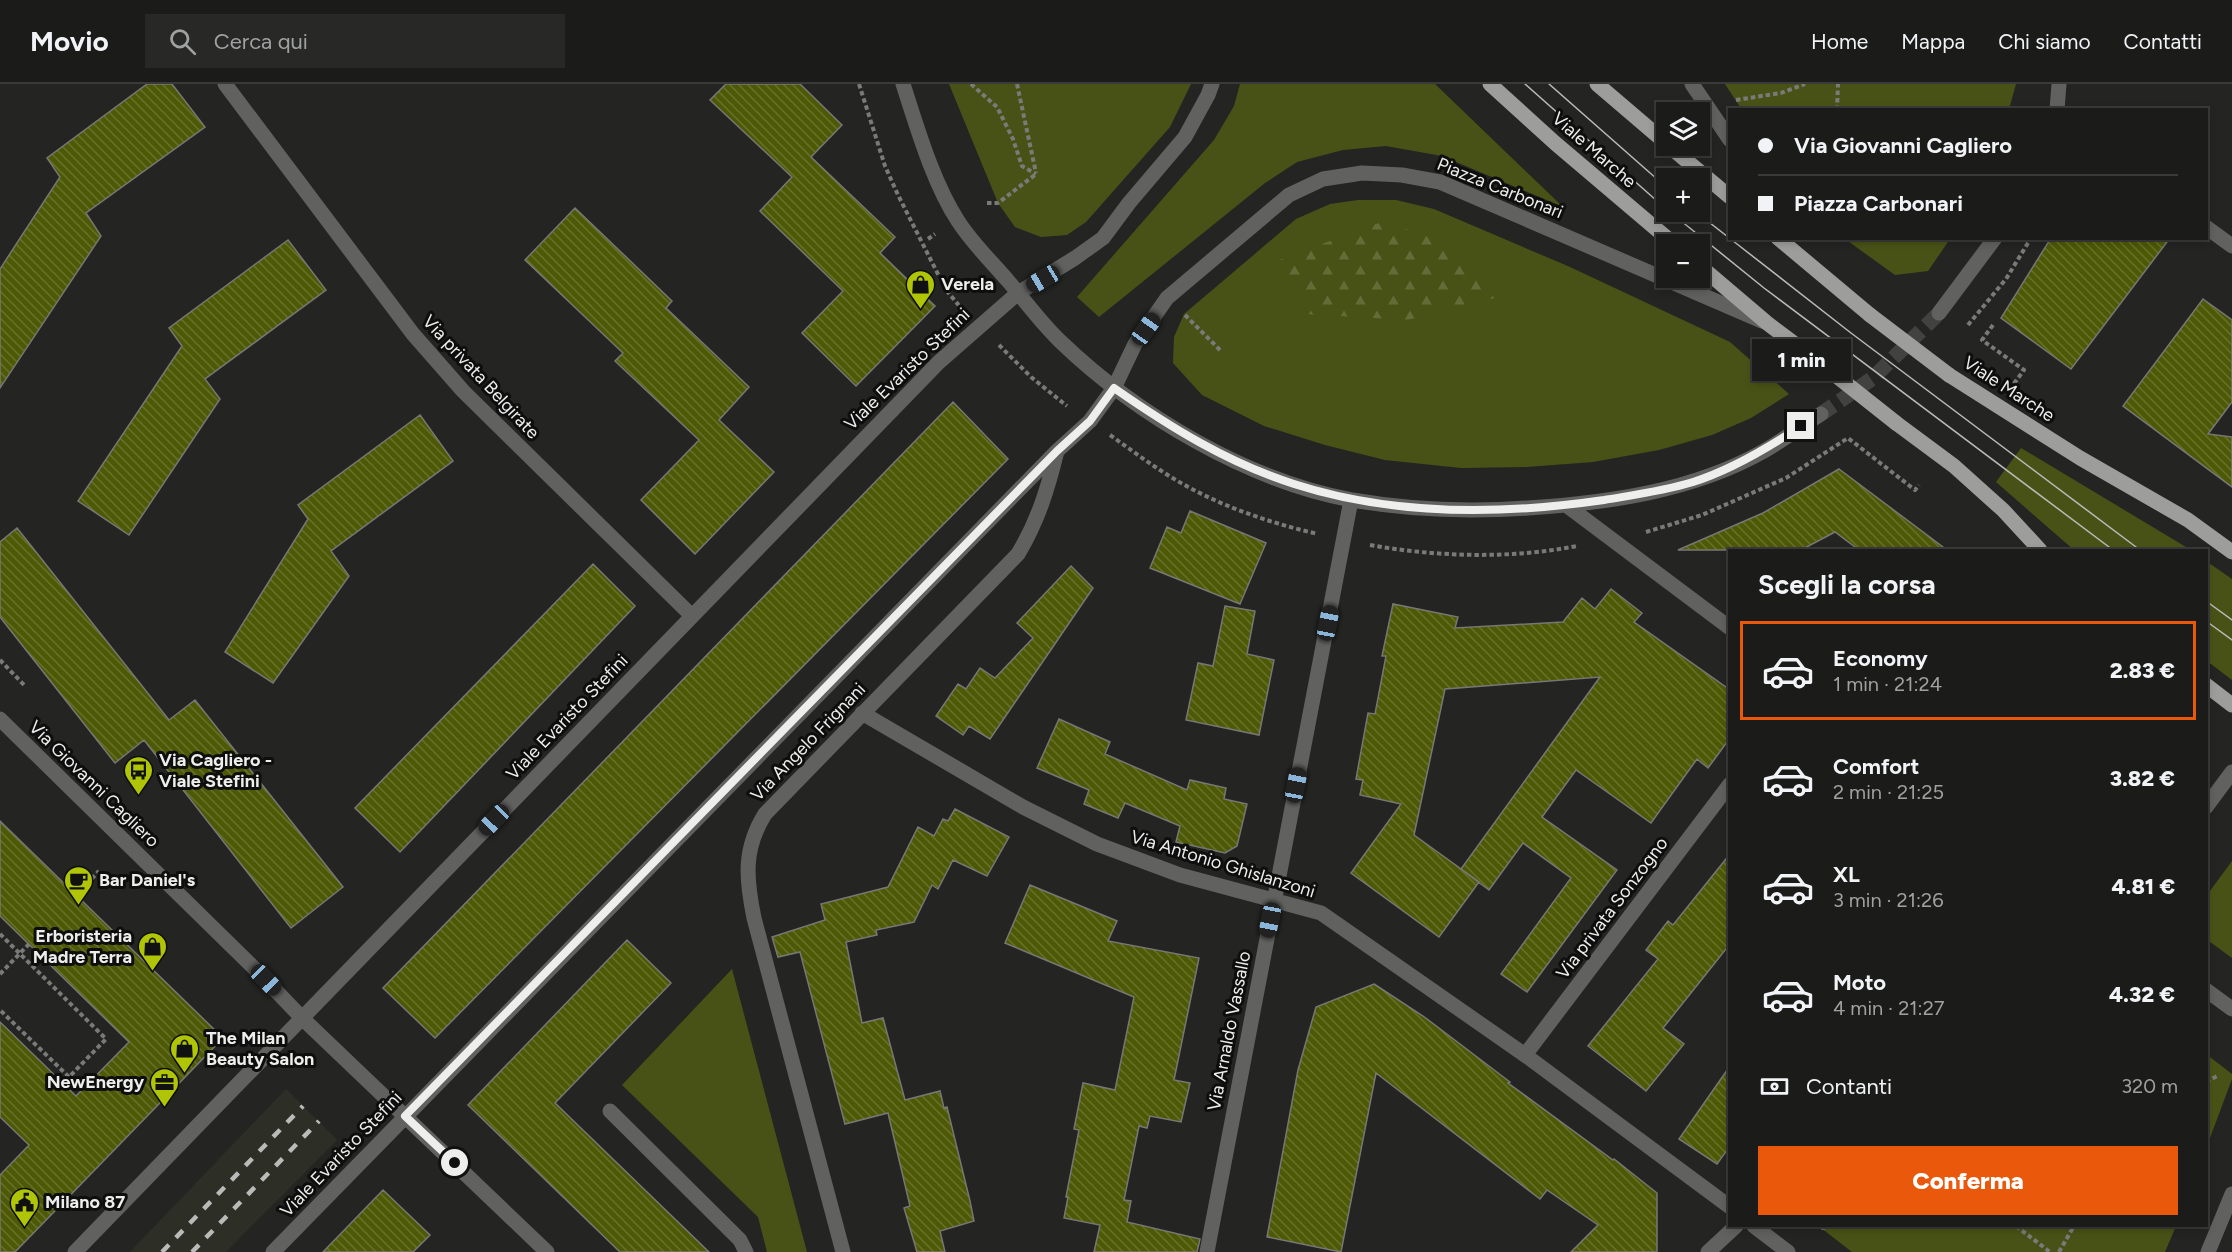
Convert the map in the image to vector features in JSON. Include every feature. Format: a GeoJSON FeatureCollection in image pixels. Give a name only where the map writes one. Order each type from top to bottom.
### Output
{"type":"FeatureCollection","features":[{"type":"Feature","properties":{"kind":"main road","name":"Viale Marche"},"geometry":{"type":"LineString","coordinates":[[1490,84],[1662,234]]}},
{"type":"Feature","properties":{"kind":"main road"},"geometry":{"type":"LineString","coordinates":[[1597,84],[1656,134]]}},
{"type":"Feature","properties":{"kind":"main road"},"geometry":{"type":"LineString","coordinates":[[1682,156],[1728,195]]}},
{"type":"Feature","properties":{"kind":"main road","name":"Viale Marche"},"geometry":{"type":"LineString","coordinates":[[1780,240],[1870,315],[1949,375],[2080,458],[2188,520],[2232,552]]}},
{"type":"Feature","properties":{"kind":"main road"},"geometry":{"type":"LineString","coordinates":[[1710,275],[1767,323],[1954,466],[2003,510],[2039,549]]}},
{"type":"Feature","properties":{"kind":"main road"},"geometry":{"type":"LineString","coordinates":[[2208,687],[2232,705]]}},
{"type":"Feature","properties":{"kind":"street","name":"Via privata Belgirate"},"geometry":{"type":"LineString","coordinates":[[225,84],[413,334],[463,392],[692,616]]}},
{"type":"Feature","properties":{"kind":"street"},"geometry":{"type":"LineString","coordinates":[[903,84],[937,178],[958,221],[1060,341],[1114,388],[1183,434],[1233,460],[1293,484],[1351,500],[1428,509],[1497,510],[1566,505],[1650,493],[1694,482],[1763,452],[1821,414]]}},
{"type":"Feature","properties":{"kind":"street"},"geometry":{"type":"LineString","coordinates":[[1018,293],[1103,238],[1129,203],[1185,137],[1209,95],[1212,84]]}},
{"type":"Feature","properties":{"kind":"street"},"geometry":{"type":"LineString","coordinates":[[2057,108],[2059,84]]}},
{"type":"Feature","properties":{"kind":"street"},"geometry":{"type":"LineString","coordinates":[[1695,88],[1728,137]]}},
{"type":"Feature","properties":{"kind":"street","name":"Piazza Carbonari"},"geometry":{"type":"LineString","coordinates":[[1114,388],[1135,344],[1167,298],[1289,195],[1323,179],[1362,173],[1402,175],[1440,182],[1767,323]]}},
{"type":"Feature","properties":{"kind":"street"},"geometry":{"type":"LineString","coordinates":[[2208,228],[2232,246]]}},
{"type":"Feature","properties":{"kind":"street"},"geometry":{"type":"LineString","coordinates":[[1793,240],[1807,263]]}},
{"type":"Feature","properties":{"kind":"street"},"geometry":{"type":"LineString","coordinates":[[1939,313],[1994,240]]}},
{"type":"Feature","properties":{"kind":"street","name":"Viale Evaristo Stefini"},"geometry":{"type":"LineString","coordinates":[[75,1252],[939,362],[1018,293]]}},
{"type":"Feature","properties":{"kind":"street","name":"Viale Evaristo Stefini"},"geometry":{"type":"LineString","coordinates":[[273,1252],[1057,451],[1090,421],[1114,388]]}},
{"type":"Feature","properties":{"kind":"street","name":"Via Angelo Frignani"},"geometry":{"type":"LineString","coordinates":[[843,1252],[754,918],[748,891],[747,868],[750,847],[755,830],[765,814],[1018,554],[1030,533],[1045,497],[1057,451]]}},
{"type":"Feature","properties":{"kind":"street","name":"Via Arnaldo Vassallo"},"geometry":{"type":"LineString","coordinates":[[1208,1252],[1351,500]]}},
{"type":"Feature","properties":{"kind":"street"},"geometry":{"type":"LineString","coordinates":[[1566,505],[1728,626]]}},
{"type":"Feature","properties":{"kind":"street","name":"Via Antonio Ghislanzoni"},"geometry":{"type":"LineString","coordinates":[[862,713],[1023,807],[1096,844],[1180,875],[1321,913],[1525,1055],[1728,1206]]}},
{"type":"Feature","properties":{"kind":"street","name":"Via Giovanni Cagliero"},"geometry":{"type":"LineString","coordinates":[[0,719],[302,1018],[548,1252]]}},
{"type":"Feature","properties":{"kind":"street"},"geometry":{"type":"LineString","coordinates":[[2208,804],[2232,771]]}},
{"type":"Feature","properties":{"kind":"street","name":"Via privata Sonzogno"},"geometry":{"type":"LineString","coordinates":[[1525,1055],[1728,787]]}},
{"type":"Feature","properties":{"kind":"street"},"geometry":{"type":"LineString","coordinates":[[2208,991],[2232,1009]]}},
{"type":"Feature","properties":{"kind":"street"},"geometry":{"type":"LineString","coordinates":[[610,1111],[740,1240],[746,1252]]}},
{"type":"Feature","properties":{"kind":"street"},"geometry":{"type":"LineString","coordinates":[[2208,1252],[2232,1194]]}},
{"type":"Feature","properties":{"kind":"street"},"geometry":{"type":"LineString","coordinates":[[1708,1252],[1735,1227]]}},
{"type":"Feature","properties":{"kind":"street"},"geometry":{"type":"LineString","coordinates":[[1755,1227],[1788,1252]]}},
{"type":"Feature","properties":{"kind":"path"},"geometry":{"type":"LineString","coordinates":[[859,84],[881,157],[898,195],[946,290],[965,313]]}},
{"type":"Feature","properties":{"kind":"path"},"geometry":{"type":"LineString","coordinates":[[971,84],[997,107],[1013,140],[1022,166],[1036,174]]}},
{"type":"Feature","properties":{"kind":"path"},"geometry":{"type":"LineString","coordinates":[[1017,84],[1036,174]]}},
{"type":"Feature","properties":{"kind":"path"},"geometry":{"type":"LineString","coordinates":[[1695,88],[1736,100],[1781,93],[1805,84]]}},
{"type":"Feature","properties":{"kind":"path"},"geometry":{"type":"LineString","coordinates":[[1837,108],[1838,84]]}},
{"type":"Feature","properties":{"kind":"path"},"geometry":{"type":"LineString","coordinates":[[987,203],[998,203],[1036,174]]}},
{"type":"Feature","properties":{"kind":"path"},"geometry":{"type":"LineString","coordinates":[[1968,325],[2006,279],[2030,240]]}},
{"type":"Feature","properties":{"kind":"path"},"geometry":{"type":"LineString","coordinates":[[1184,314],[1221,351]]}},
{"type":"Feature","properties":{"kind":"path"},"geometry":{"type":"LineString","coordinates":[[1993,325],[1982,340],[2024,370]]}},
{"type":"Feature","properties":{"kind":"path"},"geometry":{"type":"LineString","coordinates":[[992,339],[1031,377],[1065,404]]}},
{"type":"Feature","properties":{"kind":"path"},"geometry":{"type":"LineString","coordinates":[[1848,438],[1915,490],[1919,484]]}},
{"type":"Feature","properties":{"kind":"path"},"geometry":{"type":"LineString","coordinates":[[1121,443],[1160,470],[1222,503],[1259,519],[1321,535]]}},
{"type":"Feature","properties":{"kind":"path"},"geometry":{"type":"LineString","coordinates":[[1364,544],[1395,549],[1473,554],[1553,551],[1587,544]]}},
{"type":"Feature","properties":{"kind":"path"},"geometry":{"type":"LineString","coordinates":[[0,660],[26,687]]}},
{"type":"Feature","properties":{"kind":"path"},"geometry":{"type":"LineString","coordinates":[[76,895],[99,871]]}},
{"type":"Feature","properties":{"kind":"path"},"geometry":{"type":"LineString","coordinates":[[0,934],[106,1039],[69,1077],[0,1010]]}},
{"type":"Feature","properties":{"kind":"path"},"geometry":{"type":"LineString","coordinates":[[0,974],[28,944]]}},
{"type":"Feature","properties":{"kind":"path"},"geometry":{"type":"LineString","coordinates":[[2208,1081],[2217,1076]]}},
{"type":"Feature","properties":{"kind":"path"},"geometry":{"type":"LineString","coordinates":[[1821,1228],[1830,1227]]}},
{"type":"Feature","properties":{"kind":"path"},"geometry":{"type":"LineString","coordinates":[[2017,1227],[2050,1252]]}},
{"type":"Feature","properties":{"kind":"path"},"geometry":{"type":"LineString","coordinates":[[2059,1252],[2073,1227]]}},
{"type":"Feature","properties":{"kind":"shaded area"},"geometry":{"type":"Polygon","coordinates":[[[286,1089],[337,1140],[226,1252],[130,1252],[286,1089]]]}},
{"type":"Feature","properties":{"kind":"green space"},"geometry":{"type":"Polygon","coordinates":[[[949,84],[1191,84],[1170,127],[1086,222],[1067,235],[1041,237],[1015,227],[998,203],[949,84]]]}},
{"type":"Feature","properties":{"kind":"green space"},"geometry":{"type":"Polygon","coordinates":[[[1240,84],[1435,84],[1563,207],[1442,156],[1386,146],[1343,150],[1297,162],[1265,183],[1099,317],[1077,297],[1214,140],[1234,106],[1240,84]]]}},
{"type":"Feature","properties":{"kind":"green space"},"geometry":{"type":"Polygon","coordinates":[[[1725,84],[2016,84],[2009,108],[1741,108],[1725,84]]]}},
{"type":"Feature","properties":{"kind":"green space"},"geometry":{"type":"Polygon","coordinates":[[[1358,200],[1396,200],[1434,209],[1570,267],[1730,342],[1789,394],[1751,418],[1712,435],[1659,450],[1593,462],[1526,467],[1461,468],[1385,460],[1325,445],[1264,426],[1202,395],[1173,363],[1174,337],[1184,314],[1296,219],[1330,204],[1358,200]]]}},
{"type":"Feature","properties":{"kind":"green space"},"geometry":{"type":"Polygon","coordinates":[[[1384,221],[1459,248],[1503,296],[1407,320],[1306,314],[1276,261],[1384,221]]]}},
{"type":"Feature","properties":{"kind":"green space"},"geometry":{"type":"Polygon","coordinates":[[[1846,240],[1949,240],[1928,271],[1895,275],[1846,240]]]}},
{"type":"Feature","properties":{"kind":"green space"},"geometry":{"type":"Polygon","coordinates":[[[2021,448],[2189,549],[2073,549],[1996,482],[2021,448]]]}},
{"type":"Feature","properties":{"kind":"green space"},"geometry":{"type":"Polygon","coordinates":[[[2208,562],[2232,579],[2232,680],[2208,662],[2208,562]]]}},
{"type":"Feature","properties":{"kind":"green space"},"geometry":{"type":"Polygon","coordinates":[[[2232,861],[2232,958],[2208,940],[2208,894],[2232,861]]]}},
{"type":"Feature","properties":{"kind":"green space"},"geometry":{"type":"Polygon","coordinates":[[[732,969],[807,1252],[767,1252],[758,1217],[622,1085],[732,969]]]}},
{"type":"Feature","properties":{"kind":"green space"},"geometry":{"type":"Polygon","coordinates":[[[2208,1056],[2232,1074],[2208,1143],[2208,1056]]]}},
{"type":"Feature","properties":{"kind":"green space"},"geometry":{"type":"Polygon","coordinates":[[[2176,1227],[2165,1252],[1852,1252],[1821,1228],[2176,1227]]]}},
{"type":"Feature","properties":{"kind":"building"},"geometry":{"type":"Polygon","coordinates":[[[147,84],[172,84],[205,127],[86,213],[101,236],[0,388],[0,269],[60,177],[47,158],[147,84]]]}},
{"type":"Feature","properties":{"kind":"building"},"geometry":{"type":"Polygon","coordinates":[[[726,84],[800,84],[842,125],[811,157],[895,237],[880,253],[935,306],[856,386],[802,333],[843,291],[760,211],[792,177],[710,100],[726,84]]]}},
{"type":"Feature","properties":{"kind":"building"},"geometry":{"type":"Polygon","coordinates":[[[575,208],[672,301],[666,308],[749,387],[719,420],[774,472],[695,554],[641,500],[699,440],[615,361],[623,353],[525,260],[575,208]]]}},
{"type":"Feature","properties":{"kind":"building"},"geometry":{"type":"Polygon","coordinates":[[[288,240],[326,290],[205,379],[220,399],[129,535],[78,501],[182,346],[169,328],[288,240]]]}},
{"type":"Feature","properties":{"kind":"building"},"geometry":{"type":"Polygon","coordinates":[[[2050,240],[2168,240],[2071,369],[2001,318],[2050,240]]]}},
{"type":"Feature","properties":{"kind":"building"},"geometry":{"type":"Polygon","coordinates":[[[2203,299],[2232,320],[2232,402],[2208,434],[2232,437],[2232,487],[2123,406],[2203,299]]]}},
{"type":"Feature","properties":{"kind":"building"},"geometry":{"type":"Polygon","coordinates":[[[953,402],[1008,459],[435,1038],[383,988],[953,402]]]}},
{"type":"Feature","properties":{"kind":"building"},"geometry":{"type":"Polygon","coordinates":[[[420,415],[453,461],[331,551],[349,576],[273,683],[225,652],[308,519],[298,505],[420,415]]]}},
{"type":"Feature","properties":{"kind":"building"},"geometry":{"type":"Polygon","coordinates":[[[1839,469],[1946,549],[1858,549],[1835,532],[1803,549],[1678,550],[1763,513],[1839,469]]]}},
{"type":"Feature","properties":{"kind":"building"},"geometry":{"type":"Polygon","coordinates":[[[1190,511],[1266,543],[1240,604],[1150,568],[1167,527],[1181,533],[1190,511]]]}},
{"type":"Feature","properties":{"kind":"building"},"geometry":{"type":"Polygon","coordinates":[[[17,528],[169,720],[195,700],[343,887],[291,928],[144,740],[115,763],[0,617],[0,542],[17,528]]]}},
{"type":"Feature","properties":{"kind":"building"},"geometry":{"type":"Polygon","coordinates":[[[593,564],[635,606],[400,852],[355,808],[593,564]]]}},
{"type":"Feature","properties":{"kind":"building"},"geometry":{"type":"Polygon","coordinates":[[[1071,566],[1093,588],[990,739],[969,726],[963,735],[936,716],[958,684],[966,689],[980,668],[995,678],[1033,638],[1017,623],[1071,566]]]}},
{"type":"Feature","properties":{"kind":"building"},"geometry":{"type":"Polygon","coordinates":[[[1611,589],[1642,613],[1634,622],[1728,689],[1728,741],[1708,768],[1697,759],[1651,823],[1576,770],[1542,817],[1617,870],[1527,992],[1501,974],[1571,878],[1523,843],[1489,890],[1479,882],[1439,937],[1351,873],[1401,804],[1360,795],[1363,780],[1356,779],[1368,713],[1375,714],[1386,656],[1382,656],[1393,604],[1458,617],[1455,628],[1563,622],[1582,598],[1595,609],[1611,589]],[[1600,677],[1445,689],[1414,835],[1461,869],[1600,677]]]}},
{"type":"Feature","properties":{"kind":"building"},"geometry":{"type":"Polygon","coordinates":[[[1225,606],[1255,611],[1247,654],[1274,660],[1259,735],[1186,720],[1198,663],[1213,666],[1225,606]]]}},
{"type":"Feature","properties":{"kind":"building"},"geometry":{"type":"Polygon","coordinates":[[[1059,719],[1110,742],[1105,754],[1187,790],[1190,780],[1226,788],[1224,799],[1247,804],[1237,846],[1225,853],[1176,842],[1180,826],[1125,803],[1118,818],[1084,804],[1089,790],[1037,768],[1059,719]]]}},
{"type":"Feature","properties":{"kind":"building"},"geometry":{"type":"Polygon","coordinates":[[[955,809],[1009,837],[987,876],[953,860],[938,889],[932,885],[914,922],[876,930],[877,935],[846,942],[862,1023],[883,1018],[905,1100],[940,1091],[944,1108],[947,1107],[970,1201],[974,1221],[940,1231],[945,1252],[917,1252],[904,1208],[910,1206],[888,1113],[845,1124],[800,952],[778,957],[772,937],[825,920],[821,904],[888,887],[918,827],[934,836],[943,819],[948,821],[955,809]]]}},
{"type":"Feature","properties":{"kind":"building"},"geometry":{"type":"Polygon","coordinates":[[[0,821],[223,1038],[15,1252],[0,1252],[0,1175],[29,1145],[0,1117],[0,1022],[76,1096],[129,1042],[0,916],[0,821]]]}},
{"type":"Feature","properties":{"kind":"building"},"geometry":{"type":"Polygon","coordinates":[[[1728,856],[1728,947],[1663,1028],[1684,1044],[1646,1091],[1588,1046],[1658,959],[1646,950],[1668,921],[1673,925],[1728,856]]]}},
{"type":"Feature","properties":{"kind":"building"},"geometry":{"type":"Polygon","coordinates":[[[1030,885],[1117,921],[1108,941],[1199,958],[1174,1080],[1190,1083],[1181,1122],[1150,1116],[1147,1128],[1139,1126],[1124,1200],[1131,1201],[1127,1222],[1200,1239],[1197,1252],[1094,1252],[1100,1225],[1064,1218],[1079,1130],[1074,1129],[1083,1083],[1115,1090],[1134,997],[1005,943],[1030,885]]]}},
{"type":"Feature","properties":{"kind":"building"},"geometry":{"type":"Polygon","coordinates":[[[627,940],[671,983],[555,1103],[709,1252],[620,1252],[468,1105],[627,940]]]}},
{"type":"Feature","properties":{"kind":"building"},"geometry":{"type":"Polygon","coordinates":[[[1374,984],[1423,1016],[1510,1082],[1508,1083],[1614,1159],[1657,1193],[1657,1252],[1571,1252],[1598,1225],[1547,1190],[1540,1199],[1376,1073],[1341,1252],[1267,1237],[1298,1070],[1316,1007],[1374,984]]]}},
{"type":"Feature","properties":{"kind":"building"},"geometry":{"type":"Polygon","coordinates":[[[1728,1069],[1728,1149],[1717,1164],[1679,1139],[1728,1069]]]}},
{"type":"Feature","properties":{"kind":"building"},"geometry":{"type":"Polygon","coordinates":[[[383,1190],[430,1235],[413,1252],[323,1252],[383,1190]]]}},
{"type":"Feature","properties":{"kind":"tunnel"},"geometry":{"type":"LineString","coordinates":[[1821,414],[1873,378],[1939,313]]}},
{"type":"Feature","properties":{"kind":"tram line"},"geometry":{"type":"LineString","coordinates":[[1525,84],[1656,200]]}},
{"type":"Feature","properties":{"kind":"tram line"},"geometry":{"type":"LineString","coordinates":[[1549,84],[1656,178]]}},
{"type":"Feature","properties":{"kind":"tram line"},"geometry":{"type":"LineString","coordinates":[[1682,222],[1764,288],[2112,549]]}},
{"type":"Feature","properties":{"kind":"tram line"},"geometry":{"type":"LineString","coordinates":[[1709,222],[1728,237]]}},
{"type":"Feature","properties":{"kind":"tram line"},"geometry":{"type":"LineString","coordinates":[[1732,240],[1851,333],[2139,549]]}},
{"type":"Feature","properties":{"kind":"tram line"},"geometry":{"type":"LineString","coordinates":[[2208,602],[2232,620]]}},
{"type":"Feature","properties":{"kind":"tram line"},"geometry":{"type":"LineString","coordinates":[[2208,622],[2232,640]]}},
{"type":"Feature","properties":{"kind":"railway"},"geometry":{"type":"LineString","coordinates":[[162,1252],[303,1106]]}},
{"type":"Feature","properties":{"kind":"railway"},"geometry":{"type":"LineString","coordinates":[[192,1252],[319,1121]]}},
{"type":"Feature","properties":{"kind":"place","name":"Verela"},"geometry":{"type":"Point","coordinates":[920,310]}},
{"type":"Feature","properties":{"kind":"place","name":"Via Cagliero - Viale Stefini"},"geometry":{"type":"Point","coordinates":[138,796]}},
{"type":"Feature","properties":{"kind":"place","name":"Bar Daniel's"},"geometry":{"type":"Point","coordinates":[78,906]}},
{"type":"Feature","properties":{"kind":"place","name":"Erboristeria Madre Terra"},"geometry":{"type":"Point","coordinates":[153,972]}},
{"type":"Feature","properties":{"kind":"place","name":"The Milan Beauty Salon"},"geometry":{"type":"Point","coordinates":[185,1074]}},
{"type":"Feature","properties":{"kind":"place","name":"NewEnergy"},"geometry":{"type":"Point","coordinates":[165,1108]}},
{"type":"Feature","properties":{"kind":"place","name":"Milano 87"},"geometry":{"type":"Point","coordinates":[24,1228]}},
{"type":"Feature","properties":{"kind":"route"},"geometry":{"type":"LineString","coordinates":[[455,1163],[405,1116],[1057,451],[1080,432],[1114,388],[1183,434],[1233,460],[1293,484],[1351,500],[1428,509],[1497,510],[1566,505],[1650,493],[1694,482],[1763,452],[1801,426]]}}]}
